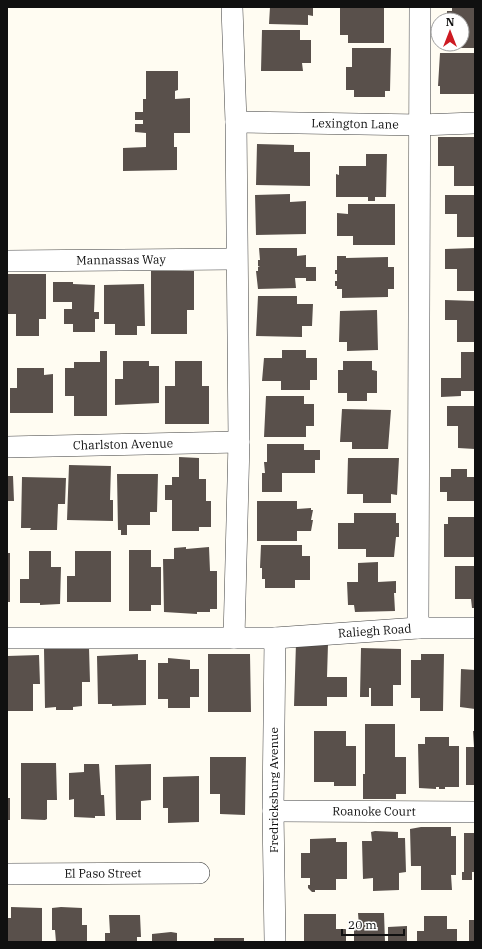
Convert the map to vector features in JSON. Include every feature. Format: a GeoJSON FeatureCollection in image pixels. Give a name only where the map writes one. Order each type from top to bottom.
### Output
{"type":"FeatureCollection","features":[{"type":"Feature","properties":{"kind":"street"},"geometry":{"type":"LineString","coordinates":[[232,7],[236,122],[236,259],[239,442],[234,638]]}},
{"type":"Feature","properties":{"kind":"street"},"geometry":{"type":"LineString","coordinates":[[418,628],[420,7]]}},
{"type":"Feature","properties":{"kind":"street","name":"Lexington Lane"},"geometry":{"type":"LineString","coordinates":[[236,122],[420,125],[475,123]]}},
{"type":"Feature","properties":{"kind":"street","name":"Mannassas Way"},"geometry":{"type":"LineString","coordinates":[[7,261],[236,259]]}},
{"type":"Feature","properties":{"kind":"street","name":"Charlston Avenue"},"geometry":{"type":"LineString","coordinates":[[7,447],[239,442]]}},
{"type":"Feature","properties":{"kind":"street","name":"Raliegh Road"},"geometry":{"type":"LineString","coordinates":[[7,638],[275,638],[418,628],[475,628]]}},
{"type":"Feature","properties":{"kind":"street","name":"Fredricksburg Avenue"},"geometry":{"type":"LineString","coordinates":[[275,638],[273,811],[275,942]]}},
{"type":"Feature","properties":{"kind":"street","name":"Roanoke Court"},"geometry":{"type":"LineString","coordinates":[[273,811],[475,812]]}},
{"type":"Feature","properties":{"kind":"street","name":"El Paso Street"},"geometry":{"type":"LineString","coordinates":[[7,874],[199,872]]}},
{"type":"Feature","properties":{"kind":"building"},"geometry":{"type":"Polygon","coordinates":[[[270,7],[313,7],[313,16],[308,15],[308,25],[269,24],[270,7]]]}},
{"type":"Feature","properties":{"kind":"building"},"geometry":{"type":"Polygon","coordinates":[[[340,7],[384,7],[384,43],[348,43],[348,35],[340,35],[340,7]]]}},
{"type":"Feature","properties":{"kind":"building"},"geometry":{"type":"Polygon","coordinates":[[[452,7],[475,7],[475,48],[470,48],[470,12],[447,12],[452,11],[452,7]]]}},
{"type":"Feature","properties":{"kind":"building"},"geometry":{"type":"Polygon","coordinates":[[[262,30],[300,30],[300,40],[311,40],[311,63],[302,63],[303,71],[261,71],[262,30]]]}},
{"type":"Feature","properties":{"kind":"building"},"geometry":{"type":"Polygon","coordinates":[[[352,48],[391,48],[390,91],[385,91],[385,97],[354,97],[354,90],[346,90],[346,67],[352,67],[352,48]]]}},
{"type":"Feature","properties":{"kind":"building"},"geometry":{"type":"Polygon","coordinates":[[[440,53],[475,53],[475,94],[440,94],[440,86],[438,86],[440,53]]]}},
{"type":"Feature","properties":{"kind":"building"},"geometry":{"type":"Polygon","coordinates":[[[146,71],[178,71],[178,90],[175,91],[175,99],[190,98],[190,133],[174,133],[174,147],[177,147],[177,170],[123,171],[123,148],[146,147],[146,133],[135,132],[135,124],[143,124],[143,120],[135,120],[135,112],[143,112],[143,99],[146,99],[146,71]]]}},
{"type":"Feature","properties":{"kind":"building"},"geometry":{"type":"Polygon","coordinates":[[[438,137],[474,137],[475,186],[454,186],[454,166],[438,166],[438,137]]]}},
{"type":"Feature","properties":{"kind":"building"},"geometry":{"type":"Polygon","coordinates":[[[257,144],[294,145],[294,152],[310,152],[310,186],[256,185],[257,144]]]}},
{"type":"Feature","properties":{"kind":"building"},"geometry":{"type":"Polygon","coordinates":[[[366,154],[387,154],[386,197],[375,197],[375,201],[368,201],[368,197],[336,197],[336,174],[339,175],[339,166],[366,166],[366,154]]]}},
{"type":"Feature","properties":{"kind":"building"},"geometry":{"type":"Polygon","coordinates":[[[290,194],[290,202],[306,201],[306,234],[256,235],[255,195],[290,194]]]}},
{"type":"Feature","properties":{"kind":"building"},"geometry":{"type":"Polygon","coordinates":[[[445,195],[475,195],[475,237],[457,237],[457,214],[445,214],[445,195]]]}},
{"type":"Feature","properties":{"kind":"building"},"geometry":{"type":"Polygon","coordinates":[[[348,204],[395,204],[395,245],[353,245],[353,236],[337,236],[337,213],[348,214],[348,204]]]}},
{"type":"Feature","properties":{"kind":"building"},"geometry":{"type":"Polygon","coordinates":[[[259,248],[297,248],[297,256],[306,255],[306,267],[316,267],[316,281],[306,281],[306,278],[295,278],[296,288],[258,289],[256,271],[258,271],[258,267],[260,267],[258,266],[258,260],[260,260],[259,248]]]}},
{"type":"Feature","properties":{"kind":"building"},"geometry":{"type":"Polygon","coordinates":[[[475,248],[475,291],[457,291],[457,269],[445,269],[445,249],[475,248]]]}},
{"type":"Feature","properties":{"kind":"building"},"geometry":{"type":"Polygon","coordinates":[[[337,256],[346,256],[346,258],[388,257],[388,267],[394,267],[394,289],[388,289],[388,297],[342,298],[342,289],[337,289],[337,286],[335,286],[335,281],[337,281],[337,274],[335,274],[335,270],[337,270],[337,256]]]}},
{"type":"Feature","properties":{"kind":"building"},"geometry":{"type":"Polygon","coordinates":[[[151,271],[194,271],[194,310],[187,310],[187,334],[151,334],[151,271]]]}},
{"type":"Feature","properties":{"kind":"building"},"geometry":{"type":"Polygon","coordinates":[[[7,274],[46,274],[46,319],[39,319],[39,336],[16,336],[16,314],[7,314],[7,274]]]}},
{"type":"Feature","properties":{"kind":"building"},"geometry":{"type":"Polygon","coordinates":[[[53,282],[73,282],[73,284],[95,285],[94,312],[99,312],[99,319],[95,319],[95,332],[73,332],[73,324],[64,324],[64,309],[72,309],[72,302],[53,302],[53,282]]]}},
{"type":"Feature","properties":{"kind":"building"},"geometry":{"type":"Polygon","coordinates":[[[144,284],[145,326],[137,326],[137,335],[115,335],[115,324],[104,324],[104,285],[144,284]]]}},
{"type":"Feature","properties":{"kind":"building"},"geometry":{"type":"Polygon","coordinates":[[[258,296],[297,296],[297,304],[313,304],[312,326],[302,326],[302,337],[256,336],[258,296]]]}},
{"type":"Feature","properties":{"kind":"building"},"geometry":{"type":"Polygon","coordinates":[[[445,300],[475,301],[475,342],[457,342],[457,320],[445,320],[445,300]]]}},
{"type":"Feature","properties":{"kind":"building"},"geometry":{"type":"Polygon","coordinates":[[[377,310],[378,350],[347,351],[347,342],[339,342],[340,311],[377,310]]]}},
{"type":"Feature","properties":{"kind":"building"},"geometry":{"type":"Polygon","coordinates":[[[282,350],[306,350],[306,358],[317,358],[317,380],[310,380],[310,390],[281,390],[281,381],[262,381],[264,358],[282,358],[282,350]]]}},
{"type":"Feature","properties":{"kind":"building"},"geometry":{"type":"Polygon","coordinates":[[[100,351],[107,351],[107,416],[74,416],[74,396],[65,396],[65,368],[74,368],[74,362],[100,362],[100,351]]]}},
{"type":"Feature","properties":{"kind":"building"},"geometry":{"type":"Polygon","coordinates":[[[461,352],[475,352],[475,391],[461,391],[461,396],[441,397],[441,378],[461,378],[461,352]]]}},
{"type":"Feature","properties":{"kind":"building"},"geometry":{"type":"Polygon","coordinates":[[[123,361],[149,361],[149,366],[159,366],[159,403],[115,405],[115,379],[123,379],[123,361]]]}},
{"type":"Feature","properties":{"kind":"building"},"geometry":{"type":"Polygon","coordinates":[[[175,361],[202,361],[202,386],[209,386],[209,424],[165,424],[165,386],[175,386],[175,361]]]}},
{"type":"Feature","properties":{"kind":"building"},"geometry":{"type":"Polygon","coordinates":[[[343,361],[372,361],[372,370],[377,371],[377,393],[367,393],[367,401],[347,401],[347,393],[338,393],[338,370],[343,370],[343,361]]]}},
{"type":"Feature","properties":{"kind":"building"},"geometry":{"type":"Polygon","coordinates":[[[17,368],[44,368],[44,375],[53,374],[53,413],[10,413],[10,388],[17,388],[17,368]]]}},
{"type":"Feature","properties":{"kind":"building"},"geometry":{"type":"Polygon","coordinates":[[[266,396],[304,396],[304,404],[314,404],[314,426],[306,426],[306,437],[264,437],[266,396]]]}},
{"type":"Feature","properties":{"kind":"building"},"geometry":{"type":"Polygon","coordinates":[[[447,406],[475,406],[475,449],[458,448],[458,426],[447,426],[447,406]]]}},
{"type":"Feature","properties":{"kind":"building"},"geometry":{"type":"Polygon","coordinates":[[[342,409],[391,410],[388,449],[352,449],[352,442],[340,442],[342,409]]]}},
{"type":"Feature","properties":{"kind":"building"},"geometry":{"type":"Polygon","coordinates":[[[267,444],[304,444],[304,450],[320,450],[320,460],[315,460],[315,473],[282,473],[282,492],[262,492],[262,473],[265,473],[264,462],[267,462],[267,444]]]}},
{"type":"Feature","properties":{"kind":"building"},"geometry":{"type":"Polygon","coordinates":[[[179,457],[199,458],[199,479],[206,479],[206,501],[211,501],[211,527],[199,527],[199,531],[172,531],[172,500],[165,500],[165,485],[172,485],[172,477],[179,477],[179,457]]]}},
{"type":"Feature","properties":{"kind":"building"},"geometry":{"type":"Polygon","coordinates":[[[348,458],[399,458],[397,495],[391,494],[391,503],[363,503],[363,494],[347,494],[348,458]]]}},
{"type":"Feature","properties":{"kind":"building"},"geometry":{"type":"Polygon","coordinates":[[[69,465],[111,466],[110,500],[113,500],[113,521],[67,520],[69,465]]]}},
{"type":"Feature","properties":{"kind":"building"},"geometry":{"type":"Polygon","coordinates":[[[451,469],[467,469],[467,477],[475,477],[475,501],[447,501],[447,492],[440,492],[440,477],[451,477],[451,469]]]}},
{"type":"Feature","properties":{"kind":"building"},"geometry":{"type":"Polygon","coordinates":[[[117,474],[158,474],[157,512],[150,512],[150,525],[127,525],[127,535],[121,535],[121,530],[118,530],[117,474]]]}},
{"type":"Feature","properties":{"kind":"building"},"geometry":{"type":"Polygon","coordinates":[[[7,476],[13,476],[14,501],[7,501],[7,476]]]}},
{"type":"Feature","properties":{"kind":"building"},"geometry":{"type":"Polygon","coordinates":[[[22,477],[66,478],[65,504],[58,504],[57,530],[30,530],[31,528],[21,528],[22,477]]]}},
{"type":"Feature","properties":{"kind":"building"},"geometry":{"type":"Polygon","coordinates":[[[257,501],[297,501],[297,509],[311,508],[311,510],[313,510],[311,520],[313,520],[311,531],[297,531],[297,541],[257,541],[257,501]]]}},
{"type":"Feature","properties":{"kind":"building"},"geometry":{"type":"Polygon","coordinates":[[[354,513],[396,513],[396,523],[399,523],[399,537],[396,537],[394,557],[366,557],[366,549],[338,549],[338,523],[354,523],[354,513]]]}},
{"type":"Feature","properties":{"kind":"building"},"geometry":{"type":"Polygon","coordinates":[[[448,517],[475,517],[475,557],[444,557],[444,524],[448,524],[448,517]]]}},
{"type":"Feature","properties":{"kind":"building"},"geometry":{"type":"Polygon","coordinates":[[[261,545],[302,545],[302,556],[310,556],[310,580],[295,580],[295,588],[265,588],[265,579],[262,579],[262,568],[260,568],[261,545]]]}},
{"type":"Feature","properties":{"kind":"building"},"geometry":{"type":"Polygon","coordinates":[[[186,547],[186,549],[209,547],[210,571],[217,571],[217,609],[210,609],[210,612],[197,612],[197,614],[164,612],[163,559],[174,559],[174,548],[186,547]]]}},
{"type":"Feature","properties":{"kind":"building"},"geometry":{"type":"Polygon","coordinates":[[[129,550],[151,550],[151,567],[161,567],[161,605],[151,605],[151,611],[129,611],[129,550]]]}},
{"type":"Feature","properties":{"kind":"building"},"geometry":{"type":"Polygon","coordinates":[[[29,551],[51,551],[51,567],[61,567],[60,604],[40,605],[40,603],[20,603],[20,579],[29,579],[29,551]]]}},
{"type":"Feature","properties":{"kind":"building"},"geometry":{"type":"Polygon","coordinates":[[[75,551],[111,551],[111,602],[67,602],[67,576],[75,576],[75,551]]]}},
{"type":"Feature","properties":{"kind":"building"},"geometry":{"type":"Polygon","coordinates":[[[7,553],[10,553],[10,602],[7,602],[7,553]]]}},
{"type":"Feature","properties":{"kind":"building"},"geometry":{"type":"Polygon","coordinates":[[[378,562],[378,582],[396,581],[396,593],[394,593],[395,611],[355,612],[354,605],[348,605],[347,582],[358,582],[358,563],[378,562]]]}},
{"type":"Feature","properties":{"kind":"building"},"geometry":{"type":"Polygon","coordinates":[[[455,566],[475,566],[475,608],[472,608],[471,599],[455,599],[455,566]]]}},
{"type":"Feature","properties":{"kind":"building"},"geometry":{"type":"Polygon","coordinates":[[[296,643],[328,644],[327,677],[347,677],[347,697],[327,697],[327,706],[294,706],[296,643]]]}},
{"type":"Feature","properties":{"kind":"building"},"geometry":{"type":"Polygon","coordinates":[[[89,648],[90,682],[82,682],[82,706],[73,707],[73,710],[56,710],[56,707],[45,708],[44,649],[89,648]]]}},
{"type":"Feature","properties":{"kind":"building"},"geometry":{"type":"Polygon","coordinates":[[[361,648],[401,649],[401,685],[393,685],[393,706],[371,706],[371,688],[369,688],[369,697],[360,697],[361,648]]]}},
{"type":"Feature","properties":{"kind":"building"},"geometry":{"type":"Polygon","coordinates":[[[138,654],[138,660],[146,660],[146,705],[112,706],[112,704],[98,704],[97,656],[138,654]]]}},
{"type":"Feature","properties":{"kind":"building"},"geometry":{"type":"Polygon","coordinates":[[[208,654],[250,654],[251,712],[208,712],[208,654]]]}},
{"type":"Feature","properties":{"kind":"building"},"geometry":{"type":"Polygon","coordinates":[[[421,654],[444,654],[443,711],[420,711],[420,698],[411,698],[411,660],[421,660],[421,654]]]}},
{"type":"Feature","properties":{"kind":"building"},"geometry":{"type":"Polygon","coordinates":[[[39,655],[40,684],[33,684],[33,711],[7,711],[7,656],[39,655]]]}},
{"type":"Feature","properties":{"kind":"building"},"geometry":{"type":"Polygon","coordinates":[[[168,658],[190,660],[190,669],[199,669],[199,697],[190,697],[190,708],[168,708],[168,699],[158,699],[158,663],[168,663],[168,658]]]}},
{"type":"Feature","properties":{"kind":"building"},"geometry":{"type":"Polygon","coordinates":[[[461,669],[475,670],[475,709],[460,707],[461,669]]]}},
{"type":"Feature","properties":{"kind":"building"},"geometry":{"type":"Polygon","coordinates":[[[365,724],[395,724],[395,757],[406,757],[406,794],[396,794],[396,799],[363,799],[363,774],[365,774],[365,724]]]}},
{"type":"Feature","properties":{"kind":"building"},"geometry":{"type":"Polygon","coordinates":[[[314,731],[346,731],[346,746],[356,746],[356,786],[334,786],[334,782],[314,782],[314,731]]]}},
{"type":"Feature","properties":{"kind":"building"},"geometry":{"type":"Polygon","coordinates":[[[473,731],[475,731],[475,785],[466,785],[466,747],[474,747],[473,731]]]}},
{"type":"Feature","properties":{"kind":"building"},"geometry":{"type":"Polygon","coordinates":[[[425,737],[449,737],[449,746],[459,746],[459,787],[445,787],[445,789],[439,789],[439,787],[436,787],[436,789],[419,788],[418,744],[425,744],[425,737]]]}},
{"type":"Feature","properties":{"kind":"building"},"geometry":{"type":"Polygon","coordinates":[[[210,757],[246,757],[245,815],[220,814],[220,794],[210,794],[210,757]]]}},
{"type":"Feature","properties":{"kind":"building"},"geometry":{"type":"Polygon","coordinates":[[[21,763],[56,763],[57,800],[47,800],[47,819],[45,820],[21,819],[21,763]]]}},
{"type":"Feature","properties":{"kind":"building"},"geometry":{"type":"Polygon","coordinates":[[[84,764],[99,764],[101,795],[104,795],[105,816],[95,816],[95,818],[74,817],[74,799],[69,800],[69,773],[84,772],[84,764]]]}},
{"type":"Feature","properties":{"kind":"building"},"geometry":{"type":"Polygon","coordinates":[[[151,764],[151,800],[141,801],[141,820],[116,820],[115,765],[151,764]]]}},
{"type":"Feature","properties":{"kind":"building"},"geometry":{"type":"Polygon","coordinates":[[[199,776],[199,822],[168,823],[168,808],[163,808],[163,777],[199,776]]]}},
{"type":"Feature","properties":{"kind":"building"},"geometry":{"type":"Polygon","coordinates":[[[7,798],[10,798],[10,820],[7,820],[7,798]]]}},
{"type":"Feature","properties":{"kind":"building"},"geometry":{"type":"Polygon","coordinates":[[[421,827],[451,827],[451,836],[456,836],[456,875],[451,875],[452,890],[421,890],[421,866],[411,866],[410,829],[421,827]]]}},
{"type":"Feature","properties":{"kind":"building"},"geometry":{"type":"Polygon","coordinates":[[[371,832],[398,832],[398,838],[405,838],[406,872],[399,873],[399,890],[373,891],[373,878],[363,879],[362,841],[372,841],[371,832]]]}},
{"type":"Feature","properties":{"kind":"building"},"geometry":{"type":"Polygon","coordinates":[[[464,833],[475,833],[475,872],[472,872],[472,880],[462,880],[462,872],[464,872],[464,833]]]}},
{"type":"Feature","properties":{"kind":"building"},"geometry":{"type":"Polygon","coordinates":[[[336,838],[336,842],[347,842],[347,879],[336,879],[336,890],[315,890],[315,892],[312,892],[308,888],[308,885],[310,885],[310,878],[301,878],[301,853],[310,853],[310,839],[336,838]]]}},
{"type":"Feature","properties":{"kind":"building"},"geometry":{"type":"Polygon","coordinates":[[[11,907],[42,908],[42,942],[7,942],[7,918],[11,918],[11,907]]]}},
{"type":"Feature","properties":{"kind":"building"},"geometry":{"type":"Polygon","coordinates":[[[52,908],[82,908],[82,925],[87,925],[87,942],[56,942],[55,930],[52,930],[52,908]]]}},
{"type":"Feature","properties":{"kind":"building"},"geometry":{"type":"Polygon","coordinates":[[[358,913],[384,913],[385,942],[354,942],[354,926],[359,926],[358,913]]]}},
{"type":"Feature","properties":{"kind":"building"},"geometry":{"type":"Polygon","coordinates":[[[304,914],[336,914],[336,929],[346,929],[346,942],[304,942],[304,914]]]}},
{"type":"Feature","properties":{"kind":"building"},"geometry":{"type":"Polygon","coordinates":[[[109,915],[140,915],[141,937],[137,937],[137,942],[105,942],[105,933],[110,933],[109,915]]]}},
{"type":"Feature","properties":{"kind":"building"},"geometry":{"type":"Polygon","coordinates":[[[424,916],[447,916],[447,929],[457,929],[457,942],[417,942],[417,931],[424,931],[424,916]]]}},
{"type":"Feature","properties":{"kind":"building"},"geometry":{"type":"Polygon","coordinates":[[[469,920],[475,920],[475,942],[469,942],[469,920]]]}},
{"type":"Feature","properties":{"kind":"building"},"geometry":{"type":"Polygon","coordinates":[[[407,926],[407,942],[388,942],[388,927],[407,926]]]}},
{"type":"Feature","properties":{"kind":"building"},"geometry":{"type":"Polygon","coordinates":[[[171,932],[177,933],[177,942],[152,942],[152,934],[171,932]]]}},
{"type":"Feature","properties":{"kind":"building"},"geometry":{"type":"Polygon","coordinates":[[[214,938],[244,938],[244,942],[214,942],[214,938]]]}}]}
